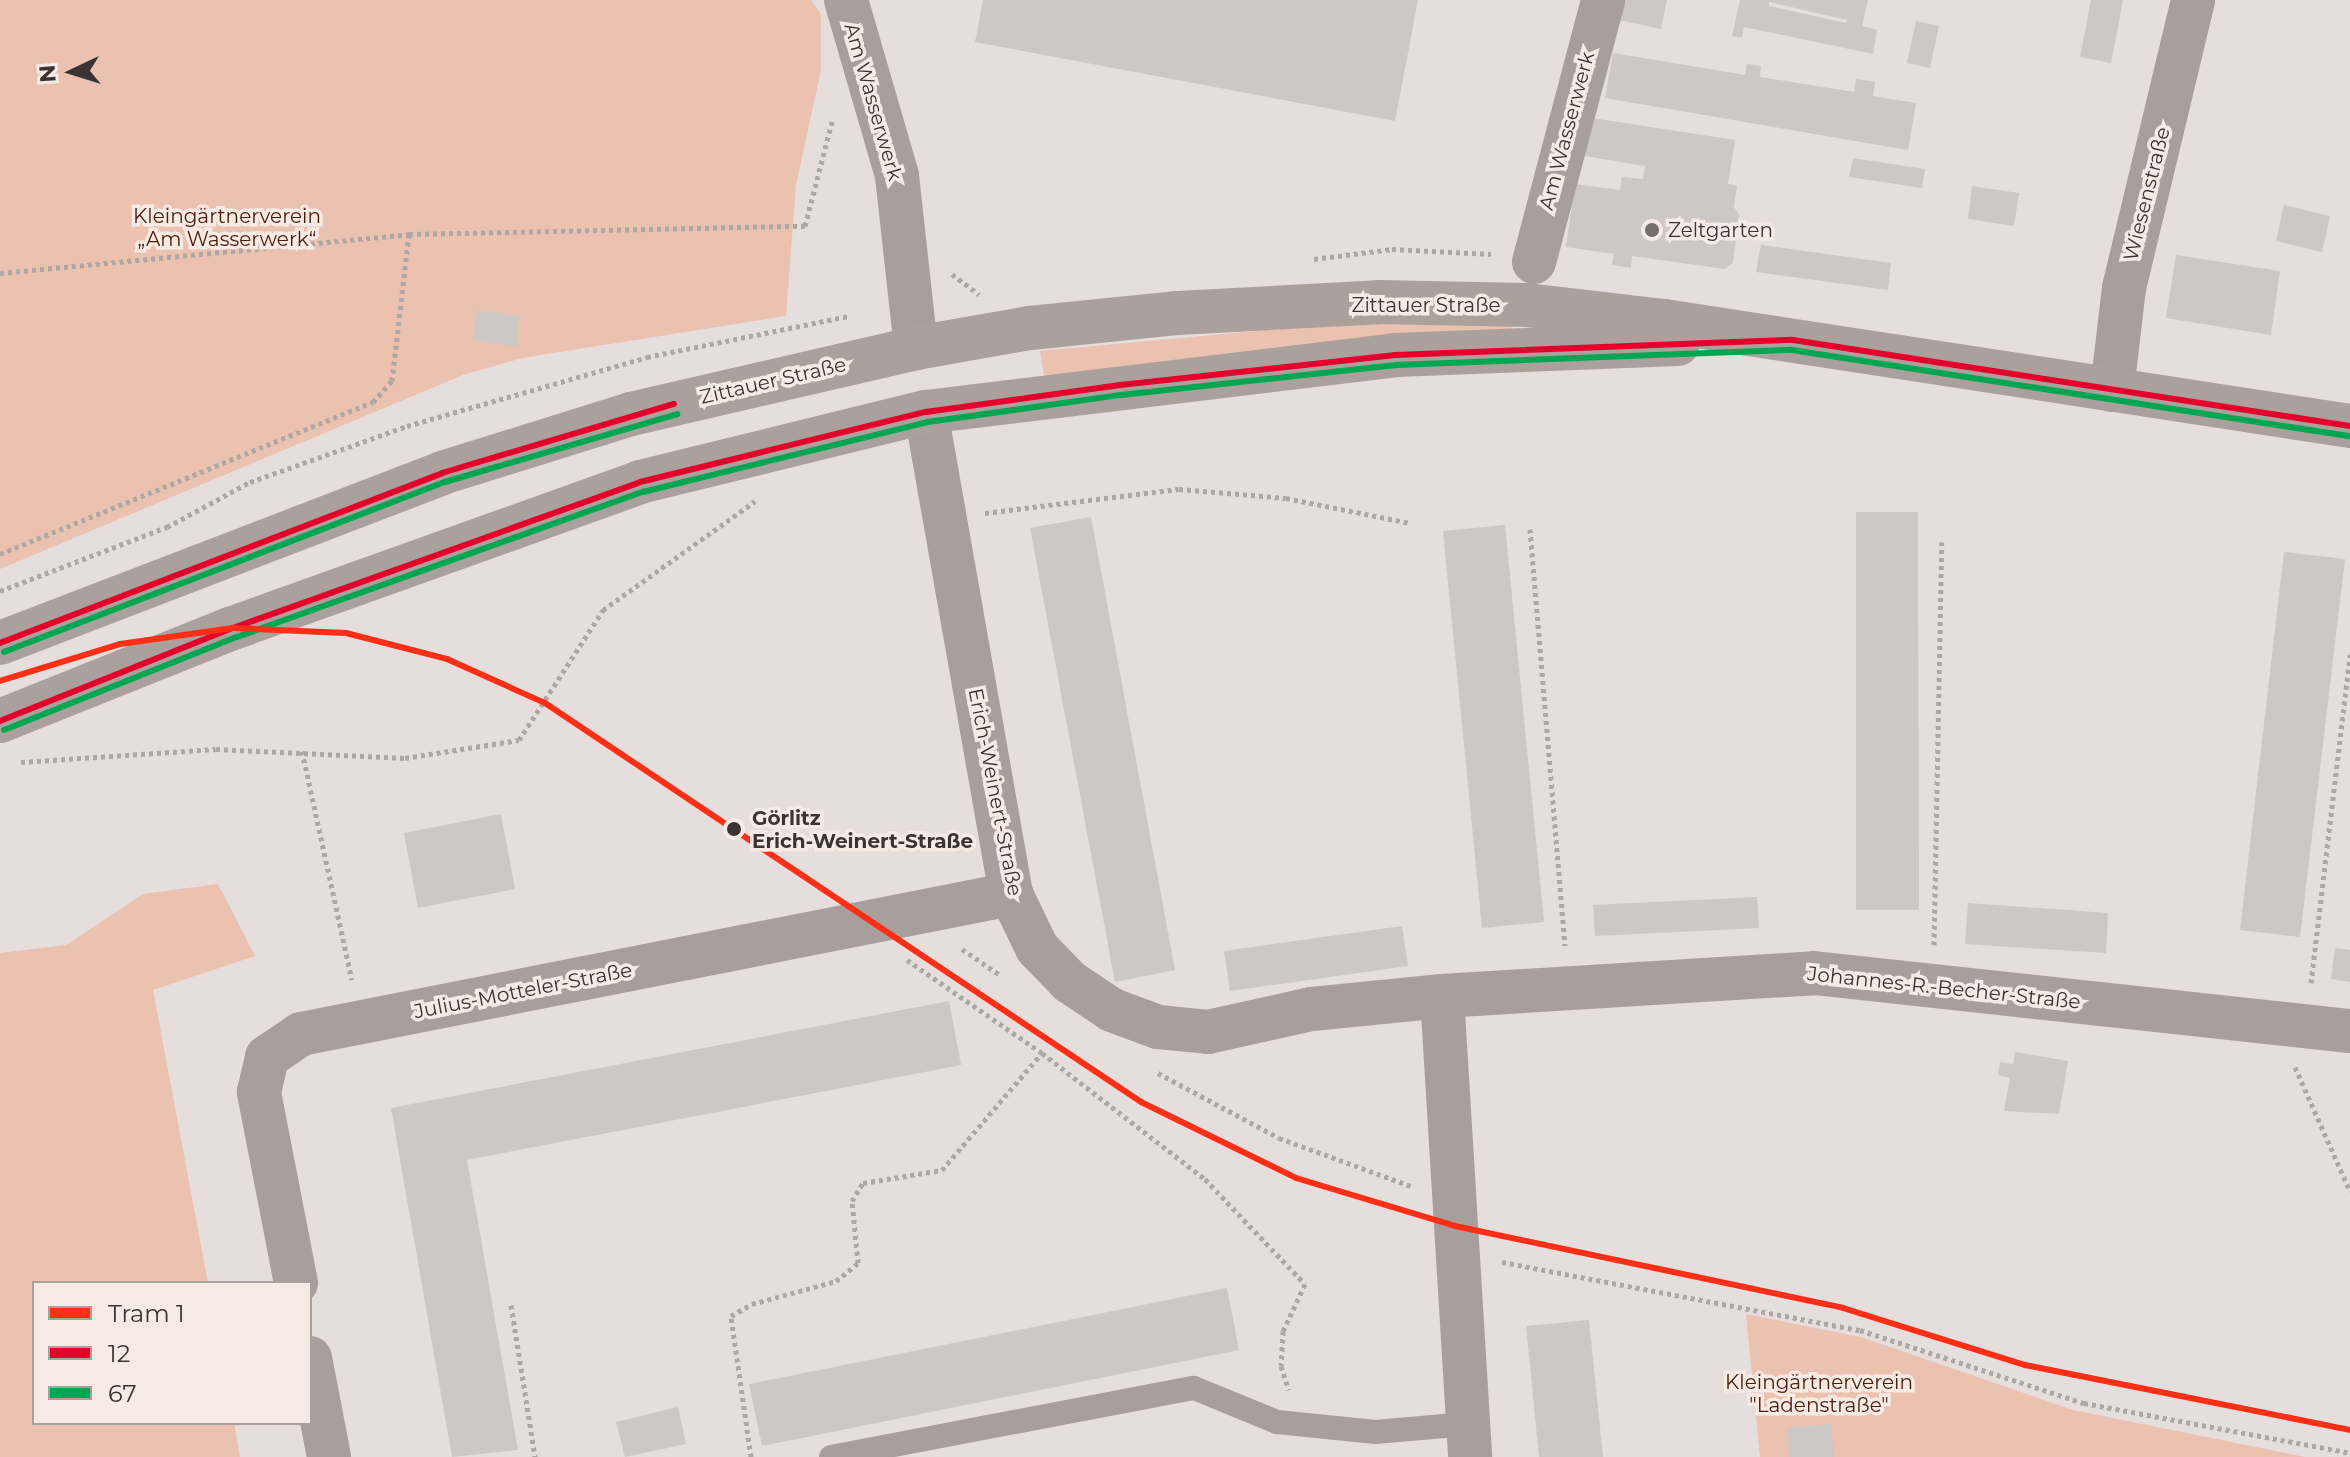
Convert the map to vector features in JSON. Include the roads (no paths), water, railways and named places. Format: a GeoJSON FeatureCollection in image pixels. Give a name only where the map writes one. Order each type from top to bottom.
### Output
{"type":"FeatureCollection","features":[{"type":"Feature","properties":{"kind":"main road","name":"Zittauer Straße"},"geometry":{"type":"LineString","coordinates":[[0,643],[442,473],[631,414],[916,348],[1030,328],[1178,313],[1378,302],[1527,305],[1793,340],[2350,426]]}},
{"type":"Feature","properties":{"kind":"main road","name":"Zittauer Straße"},"geometry":{"type":"LineString","coordinates":[[0,721],[233,628],[640,482],[926,412],[1395,355],[1793,340]]}},
{"type":"Feature","properties":{"kind":"main road"},"geometry":{"type":"LineString","coordinates":[[916,348],[926,412]]}},
{"type":"Feature","properties":{"kind":"street","name":"Am Wasserwerk"},"geometry":{"type":"LineString","coordinates":[[846,0],[897,176],[916,348]]}},
{"type":"Feature","properties":{"kind":"street","name":"Am Wasserwerk"},"geometry":{"type":"LineString","coordinates":[[1534,262],[1603,0]]}},
{"type":"Feature","properties":{"kind":"street","name":"Wiesenstraße"},"geometry":{"type":"LineString","coordinates":[[2112,390],[2124,288],[2193,0]]}},
{"type":"Feature","properties":{"kind":"street","name":"Erich-Weinert-Straße"},"geometry":{"type":"LineString","coordinates":[[926,412],[1011,894],[1037,948],[1070,982],[1112,1010],[1158,1027],[1208,1032],[1312,1009],[1442,996]]}},
{"type":"Feature","properties":{"kind":"street","name":"Julius-Motteler-Straße"},"geometry":{"type":"LineString","coordinates":[[296,1281],[259,1092],[267,1057],[301,1034],[1011,894]]}},
{"type":"Feature","properties":{"kind":"street","name":"Johannes-R.-Becher-Straße"},"geometry":{"type":"LineString","coordinates":[[1442,996],[1568,985],[1814,973],[2350,1031]]}},
{"type":"Feature","properties":{"kind":"street"},"geometry":{"type":"LineString","coordinates":[[1442,996],[1469,1441]]}},
{"type":"Feature","properties":{"kind":"street"},"geometry":{"type":"LineString","coordinates":[[312,1368],[329,1457]]}},
{"type":"Feature","properties":{"kind":"lane"},"geometry":{"type":"LineString","coordinates":[[1530,349],[1527,305],[1534,262]]}},
{"type":"Feature","properties":{"kind":"lane"},"geometry":{"type":"LineString","coordinates":[[831,1457],[1194,1388],[1277,1422],[1469,1441]]}},
{"type":"Feature","properties":{"kind":"tram line","name":"1"},"geometry":{"type":"LineString","coordinates":[[0,681],[120,644],[233,628],[346,633],[447,659],[545,703],[1141,1102],[1296,1178],[1455,1226],[1843,1308],[2025,1365],[2350,1430]]}},
{"type":"Feature","properties":{"kind":"place","name":"Zeltgarten"},"geometry":{"type":"Point","coordinates":[1652,230]}},
{"type":"Feature","properties":{"kind":"place","name":"Görlitz Erich-Weinert-Straße"},"geometry":{"type":"Point","coordinates":[734,829]}},
{"type":"Feature","properties":{"kind":"park label","name":"Kleingärtnerverein „Am Wasserwerk“"},"geometry":{"type":"Point","coordinates":[227,228]}},
{"type":"Feature","properties":{"kind":"park label","name":"Kleingärtnerverein \"Ladenstraße\""},"geometry":{"type":"Point","coordinates":[1819,1394]}}]}
